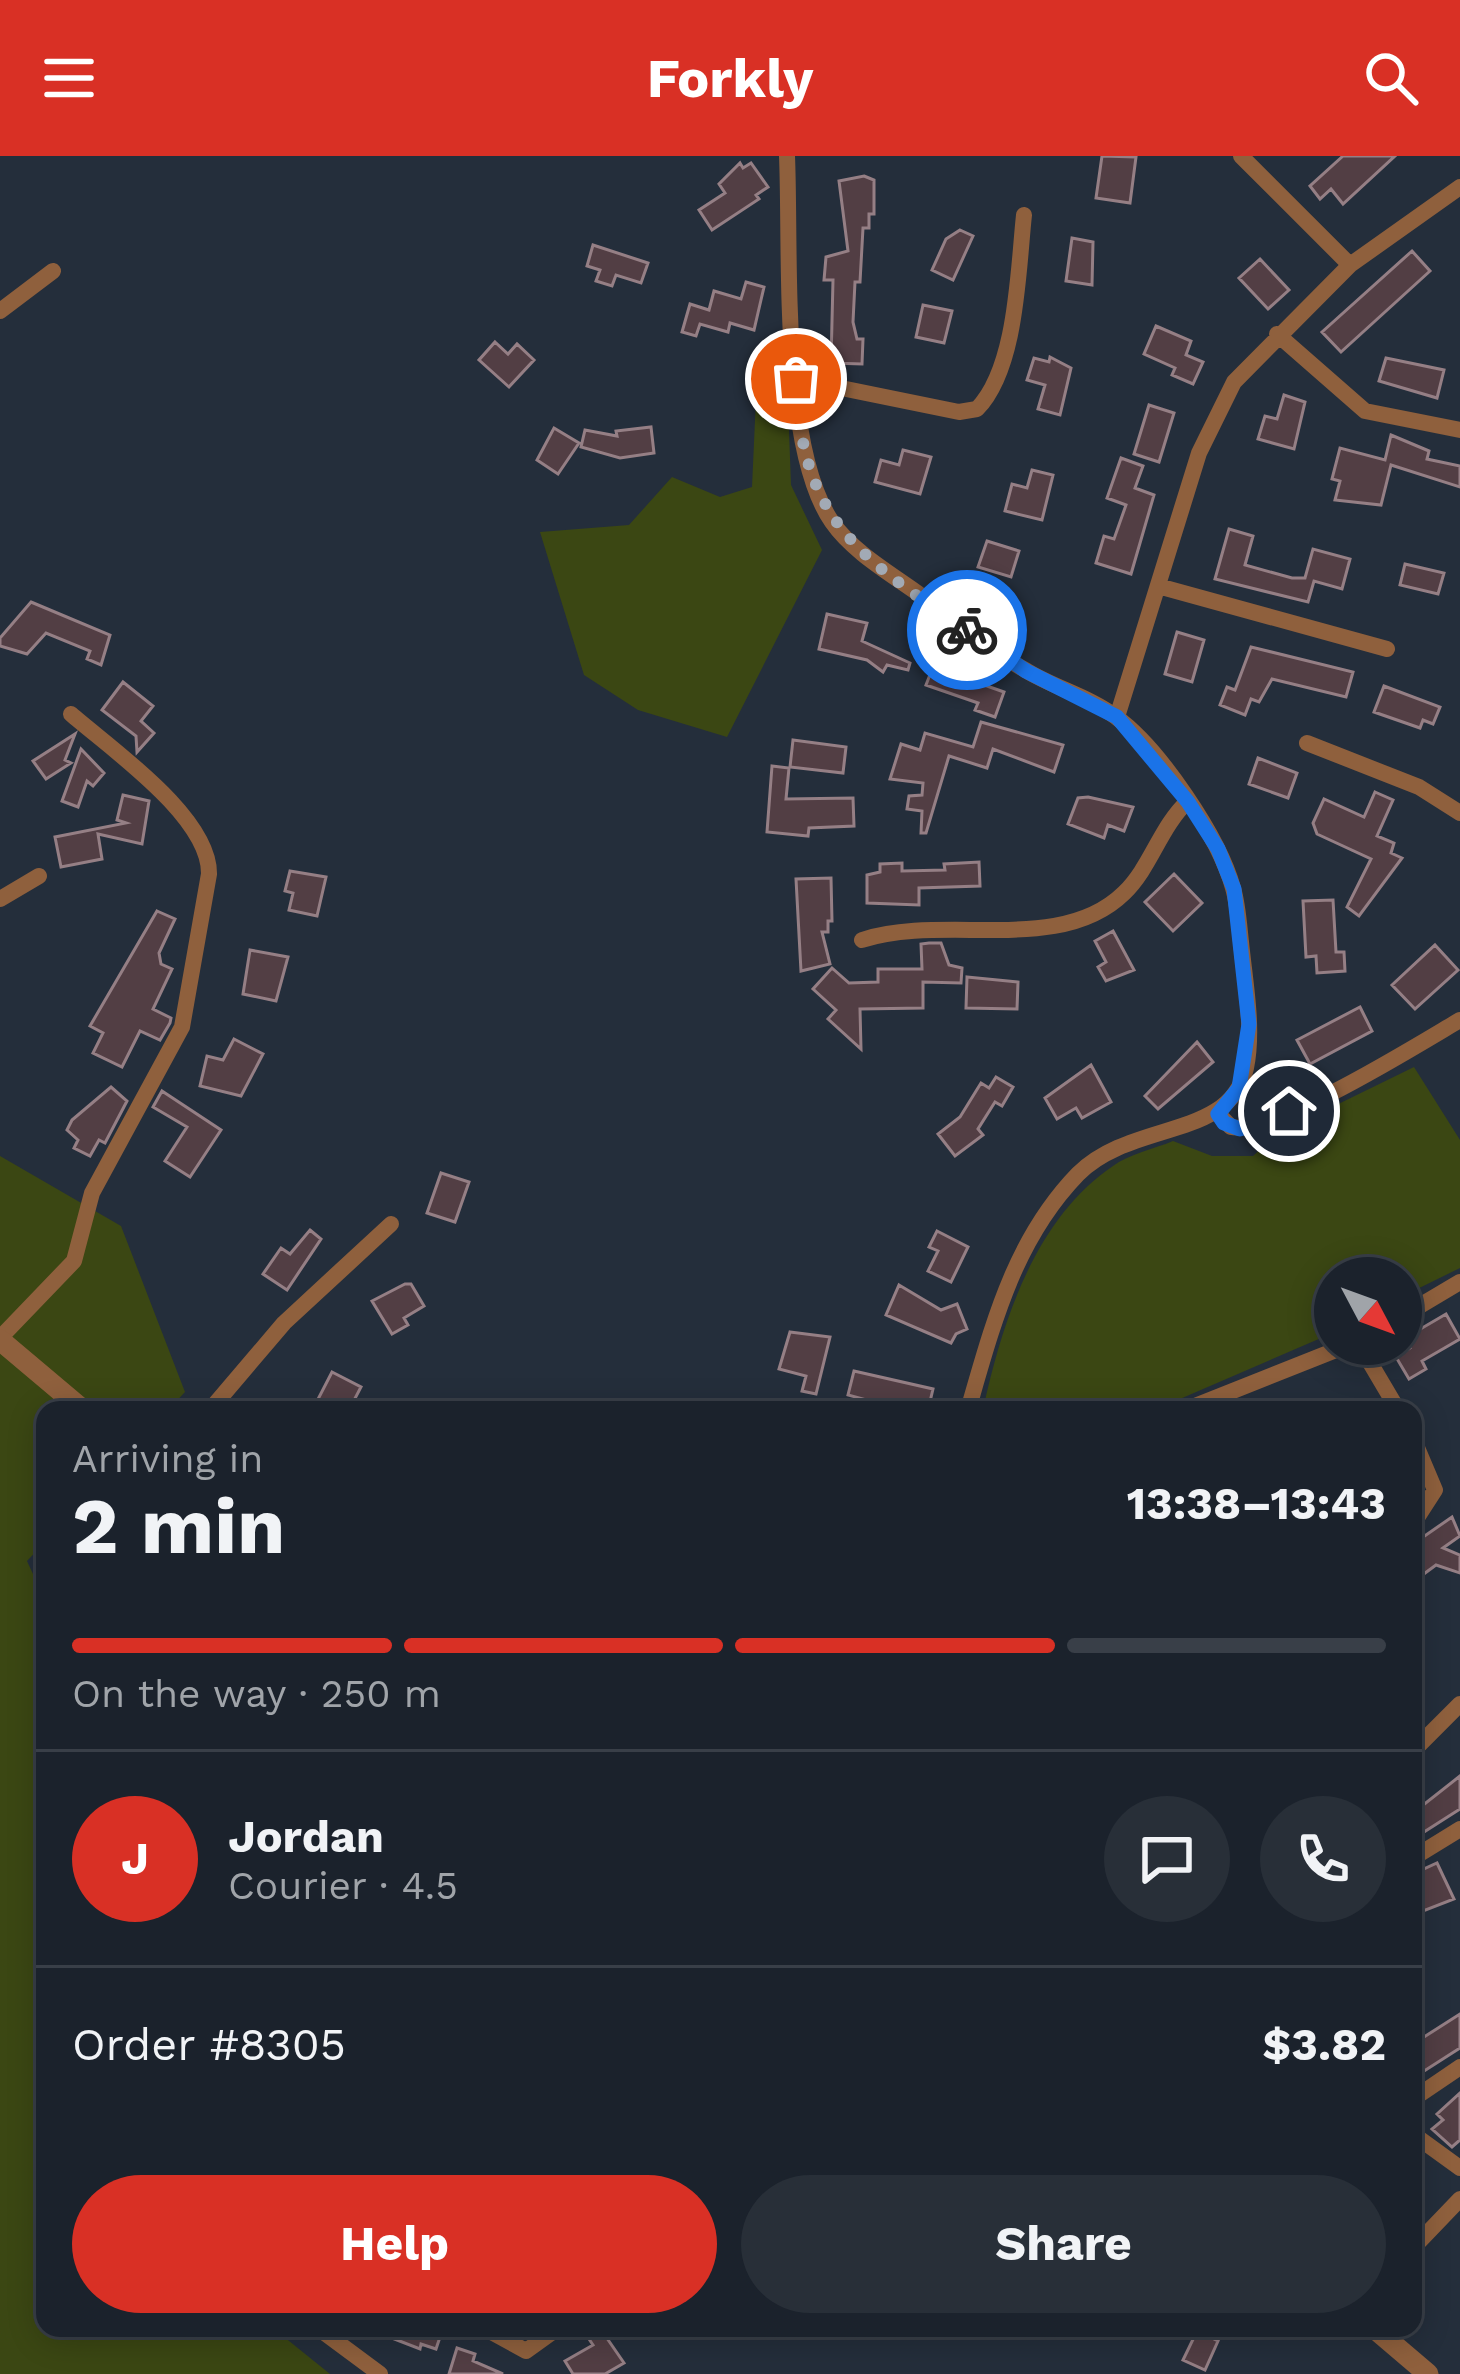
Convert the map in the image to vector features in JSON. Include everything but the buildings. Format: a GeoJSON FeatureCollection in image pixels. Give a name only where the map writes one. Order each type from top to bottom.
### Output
{"type":"FeatureCollection","features":[{"type":"Feature","properties":{"kind":"street"},"geometry":{"type":"LineString","coordinates":[[787,156],[796,379],[813,484],[843,536],[1026,671],[1117,717],[1188,802],[1218,849],[1234,889],[1247,1005],[1246,1067],[1239,1088],[1218,1114],[1142,1134],[1103,1153],[1078,1174],[1023,1248],[1004,1290],[971,1401]]}},
{"type":"Feature","properties":{"kind":"street"},"geometry":{"type":"LineString","coordinates":[[1241,156],[1350,266]]}},
{"type":"Feature","properties":{"kind":"street"},"geometry":{"type":"LineString","coordinates":[[1117,717],[1219,406],[1277,334],[1350,266],[1460,187]]}},
{"type":"Feature","properties":{"kind":"street"},"geometry":{"type":"LineString","coordinates":[[796,379],[959,412],[976,409],[990,392],[1014,315],[1024,215]]}},
{"type":"Feature","properties":{"kind":"street"},"geometry":{"type":"LineString","coordinates":[[0,311],[53,271]]}},
{"type":"Feature","properties":{"kind":"street"},"geometry":{"type":"LineString","coordinates":[[1277,334],[1365,411],[1460,430]]}},
{"type":"Feature","properties":{"kind":"street"},"geometry":{"type":"LineString","coordinates":[[1158,586],[1387,649]]}},
{"type":"Feature","properties":{"kind":"street"},"geometry":{"type":"LineString","coordinates":[[71,714],[170,802],[206,850],[209,874],[182,1027],[92,1193],[74,1261],[0,1339],[72,1401]]}},
{"type":"Feature","properties":{"kind":"street"},"geometry":{"type":"LineString","coordinates":[[1307,743],[1419,788],[1460,814]]}},
{"type":"Feature","properties":{"kind":"street"},"geometry":{"type":"LineString","coordinates":[[862,940],[899,927],[1071,924],[1126,892],[1173,815],[1188,802]]}},
{"type":"Feature","properties":{"kind":"street"},"geometry":{"type":"LineString","coordinates":[[0,899],[40,876]]}},
{"type":"Feature","properties":{"kind":"street"},"geometry":{"type":"LineString","coordinates":[[1218,1114],[1231,1127],[1250,1127],[1328,1095],[1460,1020]]}},
{"type":"Feature","properties":{"kind":"street"},"geometry":{"type":"LineString","coordinates":[[218,1401],[284,1322],[391,1224]]}},
{"type":"Feature","properties":{"kind":"street"},"geometry":{"type":"LineString","coordinates":[[1422,1305],[1460,1282]]}},
{"type":"Feature","properties":{"kind":"street"},"geometry":{"type":"LineString","coordinates":[[1208,1401],[1314,1360]]}},
{"type":"Feature","properties":{"kind":"street"},"geometry":{"type":"LineString","coordinates":[[1369,1365],[1392,1401]]}},
{"type":"Feature","properties":{"kind":"street"},"geometry":{"type":"LineString","coordinates":[[1422,1459],[1435,1490],[1422,1510]]}},
{"type":"Feature","properties":{"kind":"street"},"geometry":{"type":"LineString","coordinates":[[1422,1741],[1460,1704]]}},
{"type":"Feature","properties":{"kind":"street"},"geometry":{"type":"LineString","coordinates":[[1422,1852],[1460,1828]]}},
{"type":"Feature","properties":{"kind":"street"},"geometry":{"type":"LineString","coordinates":[[1422,2093],[1460,2067]]}},
{"type":"Feature","properties":{"kind":"street"},"geometry":{"type":"LineString","coordinates":[[1422,2141],[1460,2168]]}},
{"type":"Feature","properties":{"kind":"street"},"geometry":{"type":"LineString","coordinates":[[1422,2239],[1460,2200]]}},
{"type":"Feature","properties":{"kind":"street"},"geometry":{"type":"LineString","coordinates":[[334,2337],[380,2374]]}},
{"type":"Feature","properties":{"kind":"street"},"geometry":{"type":"LineString","coordinates":[[500,2337],[526,2351],[545,2337]]}},
{"type":"Feature","properties":{"kind":"street"},"geometry":{"type":"LineString","coordinates":[[1385,2337],[1428,2374]]}},
{"type":"Feature","properties":{"kind":"green space"},"geometry":{"type":"Polygon","coordinates":[[[756,398],[788,404],[791,485],[822,550],[727,737],[638,710],[584,675],[540,532],[629,525],[672,477],[720,497],[752,487],[756,398]]]}},
{"type":"Feature","properties":{"kind":"green space"},"geometry":{"type":"Polygon","coordinates":[[[1414,1067],[1460,1140],[1460,1268],[1422,1287],[1422,1257],[1314,1257],[1314,1341],[1175,1401],[985,1401],[1001,1339],[1027,1273],[1063,1213],[1086,1188],[1113,1166],[1173,1141],[1212,1156],[1253,1156],[1277,1134],[1414,1067]]]}},
{"type":"Feature","properties":{"kind":"green space"},"geometry":{"type":"Polygon","coordinates":[[[0,1156],[121,1226],[185,1392],[176,1401],[36,1401],[36,1552],[27,1561],[36,1580],[36,2337],[284,2337],[330,2374],[0,2374],[0,1156]]]}},
{"type":"Feature","properties":{"kind":"way so far"},"geometry":{"type":"LineString","coordinates":[[796,379],[806,457],[831,521],[843,536],[967,630]]}},
{"type":"Feature","properties":{"kind":"route"},"geometry":{"type":"LineString","coordinates":[[967,630],[1026,671],[1117,717],[1188,802],[1218,849],[1234,889],[1249,1024],[1246,1067],[1239,1088],[1218,1114],[1224,1123],[1240,1129],[1289,1111]]}}]}
